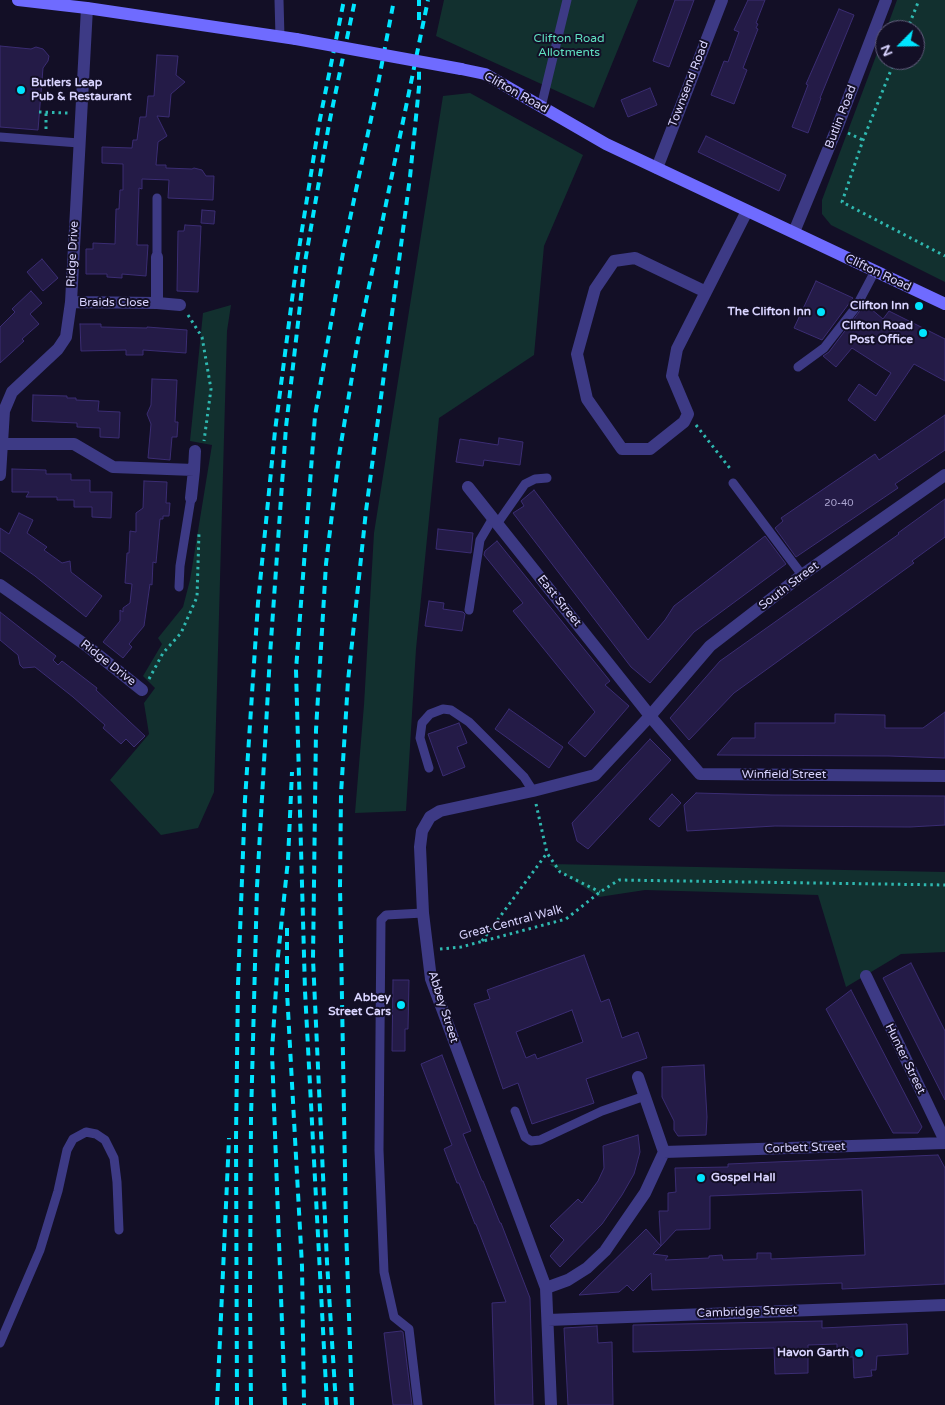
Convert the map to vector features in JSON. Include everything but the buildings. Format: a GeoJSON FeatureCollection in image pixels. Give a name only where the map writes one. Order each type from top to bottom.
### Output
{"type":"FeatureCollection","features":[{"type":"Feature","properties":{"kind":"street","name":"Clifton Road"},"geometry":{"type":"LineString","coordinates":[[18,0],[38,1],[296,39],[485,74],[606,144],[945,304]]}},
{"type":"Feature","properties":{"kind":"street","name":"Townsend Road"},"geometry":{"type":"LineString","coordinates":[[657,168],[722,0]]}},
{"type":"Feature","properties":{"kind":"street","name":"Butlin Road"},"geometry":{"type":"LineString","coordinates":[[794,232],[837,128],[886,0]]}},
{"type":"Feature","properties":{"kind":"street","name":"Ridge Drive"},"geometry":{"type":"LineString","coordinates":[[0,475],[4,411],[12,392],[58,350],[66,337],[71,302],[87,8]]}},
{"type":"Feature","properties":{"kind":"street"},"geometry":{"type":"LineString","coordinates":[[706,292],[634,258],[614,261],[595,289],[577,354],[587,399],[622,449],[650,449],[684,422],[688,414],[672,376],[677,349],[706,292],[746,211]]}},
{"type":"Feature","properties":{"kind":"street","name":"Braids Close"},"geometry":{"type":"LineString","coordinates":[[157,257],[157,303]]}},
{"type":"Feature","properties":{"kind":"street","name":"Braids Close"},"geometry":{"type":"LineString","coordinates":[[71,302],[180,305]]}},
{"type":"Feature","properties":{"kind":"street"},"geometry":{"type":"LineString","coordinates":[[1,444],[74,444],[113,467],[194,470]]}},
{"type":"Feature","properties":{"kind":"street"},"geometry":{"type":"LineString","coordinates":[[191,498],[195,451]]}},
{"type":"Feature","properties":{"kind":"street","name":"South Street"},"geometry":{"type":"LineString","coordinates":[[650,716],[710,646],[802,575],[945,475]]}},
{"type":"Feature","properties":{"kind":"street","name":"East Street"},"geometry":{"type":"LineString","coordinates":[[468,487],[650,716]]}},
{"type":"Feature","properties":{"kind":"street","name":"Ridge Drive"},"geometry":{"type":"LineString","coordinates":[[0,585],[87,646],[142,690]]}},
{"type":"Feature","properties":{"kind":"street","name":"Winfield Street"},"geometry":{"type":"LineString","coordinates":[[650,716],[700,774],[945,776]]}},
{"type":"Feature","properties":{"kind":"street","name":"Abbey Street"},"geometry":{"type":"LineString","coordinates":[[551,1405],[546,1288],[431,979],[423,913],[420,847],[422,831],[430,817],[440,812],[595,775],[650,716]]}},
{"type":"Feature","properties":{"kind":"street","name":"Hunter Street"},"geometry":{"type":"LineString","coordinates":[[866,976],[945,1142]]}},
{"type":"Feature","properties":{"kind":"street"},"geometry":{"type":"LineString","coordinates":[[546,1288],[568,1280],[587,1268],[605,1251],[645,1193],[664,1152],[638,1077]]}},
{"type":"Feature","properties":{"kind":"street","name":"Corbett Street"},"geometry":{"type":"LineString","coordinates":[[664,1152],[945,1142]]}},
{"type":"Feature","properties":{"kind":"street","name":"Cambridge Street"},"geometry":{"type":"LineString","coordinates":[[548,1320],[945,1305]]}},
{"type":"Feature","properties":{"kind":"lane"},"geometry":{"type":"LineString","coordinates":[[279,0],[280,37]]}},
{"type":"Feature","properties":{"kind":"lane"},"geometry":{"type":"LineString","coordinates":[[541,107],[567,0]]}},
{"type":"Feature","properties":{"kind":"lane"},"geometry":{"type":"LineString","coordinates":[[0,137],[79,143]]}},
{"type":"Feature","properties":{"kind":"lane"},"geometry":{"type":"LineString","coordinates":[[157,198],[157,257]]}},
{"type":"Feature","properties":{"kind":"lane"},"geometry":{"type":"LineString","coordinates":[[798,367],[824,348],[856,307],[875,271]]}},
{"type":"Feature","properties":{"kind":"lane"},"geometry":{"type":"LineString","coordinates":[[469,610],[480,540],[525,484],[535,479],[547,478]]}},
{"type":"Feature","properties":{"kind":"lane"},"geometry":{"type":"LineString","coordinates":[[733,483],[802,575]]}},
{"type":"Feature","properties":{"kind":"lane"},"geometry":{"type":"LineString","coordinates":[[179,586],[180,566],[191,498]]}},
{"type":"Feature","properties":{"kind":"lane"},"geometry":{"type":"LineString","coordinates":[[429,768],[420,738],[422,723],[430,714],[443,709],[451,710],[469,722],[524,777],[533,791]]}},
{"type":"Feature","properties":{"kind":"lane"},"geometry":{"type":"LineString","coordinates":[[418,1405],[409,1329],[394,1317],[384,1272],[379,1150],[381,920],[386,915],[423,913]]}},
{"type":"Feature","properties":{"kind":"lane"},"geometry":{"type":"LineString","coordinates":[[515,1111],[525,1137],[531,1141],[540,1140],[602,1111],[645,1096]]}},
{"type":"Feature","properties":{"kind":"lane"},"geometry":{"type":"LineString","coordinates":[[0,1343],[40,1250],[58,1191],[67,1150],[74,1139],[86,1132],[96,1134],[105,1140],[114,1158],[119,1230]]}},
{"type":"Feature","properties":{"kind":"path"},"geometry":{"type":"LineString","coordinates":[[911,20],[919,0]]}},
{"type":"Feature","properties":{"kind":"path"},"geometry":{"type":"LineString","coordinates":[[891,70],[842,202],[945,256]]}},
{"type":"Feature","properties":{"kind":"path"},"geometry":{"type":"LineString","coordinates":[[39,112],[62,113]]}},
{"type":"Feature","properties":{"kind":"path"},"geometry":{"type":"LineString","coordinates":[[45,141],[46,112]]}},
{"type":"Feature","properties":{"kind":"path"},"geometry":{"type":"LineString","coordinates":[[533,791],[547,853],[560,872],[600,892]]}},
{"type":"Feature","properties":{"kind":"path"},"geometry":{"type":"LineString","coordinates":[[481,942],[547,853]]}},
{"type":"Feature","properties":{"kind":"path","name":"Great Central Walk"},"geometry":{"type":"LineString","coordinates":[[427,951],[481,942],[566,919],[600,892],[619,880],[945,886]]}},
{"type":"Feature","properties":{"kind":"green space","name":"Clifton Road Allotments"},"geometry":{"type":"Polygon","coordinates":[[[444,0],[638,0],[594,108],[436,36],[444,0]]]}},
{"type":"Feature","properties":{"kind":"green space"},"geometry":{"type":"Polygon","coordinates":[[[897,0],[945,0],[945,282],[831,225],[822,214],[822,200],[875,59],[875,70],[925,70],[925,20],[890,20],[897,0]]]}},
{"type":"Feature","properties":{"kind":"green space"},"geometry":{"type":"Polygon","coordinates":[[[470,93],[583,155],[544,246],[534,355],[439,418],[416,649],[406,811],[355,813],[364,705],[374,533],[443,96],[470,93]]]}},
{"type":"Feature","properties":{"kind":"green space"},"geometry":{"type":"Polygon","coordinates":[[[231,305],[227,331],[214,792],[198,828],[161,835],[110,780],[149,734],[144,703],[155,688],[143,676],[162,644],[158,638],[183,607],[190,580],[212,445],[190,441],[203,313],[231,305]]]}},
{"type":"Feature","properties":{"kind":"green space"},"geometry":{"type":"Polygon","coordinates":[[[549,864],[945,872],[945,952],[901,954],[846,987],[818,895],[645,890],[599,897],[549,864]]]}},
{"type":"Feature","properties":{"kind":"railway"},"geometry":{"type":"LineString","coordinates":[[237,1405],[236,1138],[238,985],[245,800],[258,603],[275,431],[297,261],[319,124],[344,0]]}},
{"type":"Feature","properties":{"kind":"railway"},"geometry":{"type":"LineString","coordinates":[[251,1405],[251,1118],[257,887],[270,655],[286,427],[305,262],[329,124],[355,0]]}},
{"type":"Feature","properties":{"kind":"railway"},"geometry":{"type":"LineString","coordinates":[[327,1405],[305,991],[296,670],[315,416],[344,247],[394,0]]}},
{"type":"Feature","properties":{"kind":"railway"},"geometry":{"type":"LineString","coordinates":[[419,0],[419,20]]}},
{"type":"Feature","properties":{"kind":"railway"},"geometry":{"type":"LineString","coordinates":[[336,1405],[327,1262],[313,959],[316,730],[326,564],[339,456],[358,340],[428,0]]}},
{"type":"Feature","properties":{"kind":"railway"},"geometry":{"type":"LineString","coordinates":[[352,1405],[346,1227],[340,886],[341,794],[348,681],[366,511],[410,177],[419,87],[419,67]]}},
{"type":"Feature","properties":{"kind":"railway"},"geometry":{"type":"LineString","coordinates":[[285,1405],[272,1052],[278,956],[288,860],[292,772]]}},
{"type":"Feature","properties":{"kind":"railway"},"geometry":{"type":"LineString","coordinates":[[287,928],[287,992],[302,1266],[304,1405]]}},
{"type":"Feature","properties":{"kind":"railway"},"geometry":{"type":"LineString","coordinates":[[217,1405],[229,1138]]}},
{"type":"Feature","properties":{"kind":"place","name":"Butlers Leap Pub & Restaurant"},"geometry":{"type":"Point","coordinates":[21,90]}},
{"type":"Feature","properties":{"kind":"place","name":"Clifton Inn"},"geometry":{"type":"Point","coordinates":[919,306]}},
{"type":"Feature","properties":{"kind":"place","name":"The Clifton Inn"},"geometry":{"type":"Point","coordinates":[821,312]}},
{"type":"Feature","properties":{"kind":"place","name":"Clifton Road Post Office"},"geometry":{"type":"Point","coordinates":[923,333]}},
{"type":"Feature","properties":{"kind":"place","name":"Abbey Street Cars"},"geometry":{"type":"Point","coordinates":[401,1005]}},
{"type":"Feature","properties":{"kind":"place","name":"Gospel Hall"},"geometry":{"type":"Point","coordinates":[701,1178]}},
{"type":"Feature","properties":{"kind":"place","name":"Havon Garth"},"geometry":{"type":"Point","coordinates":[859,1353]}}]}
